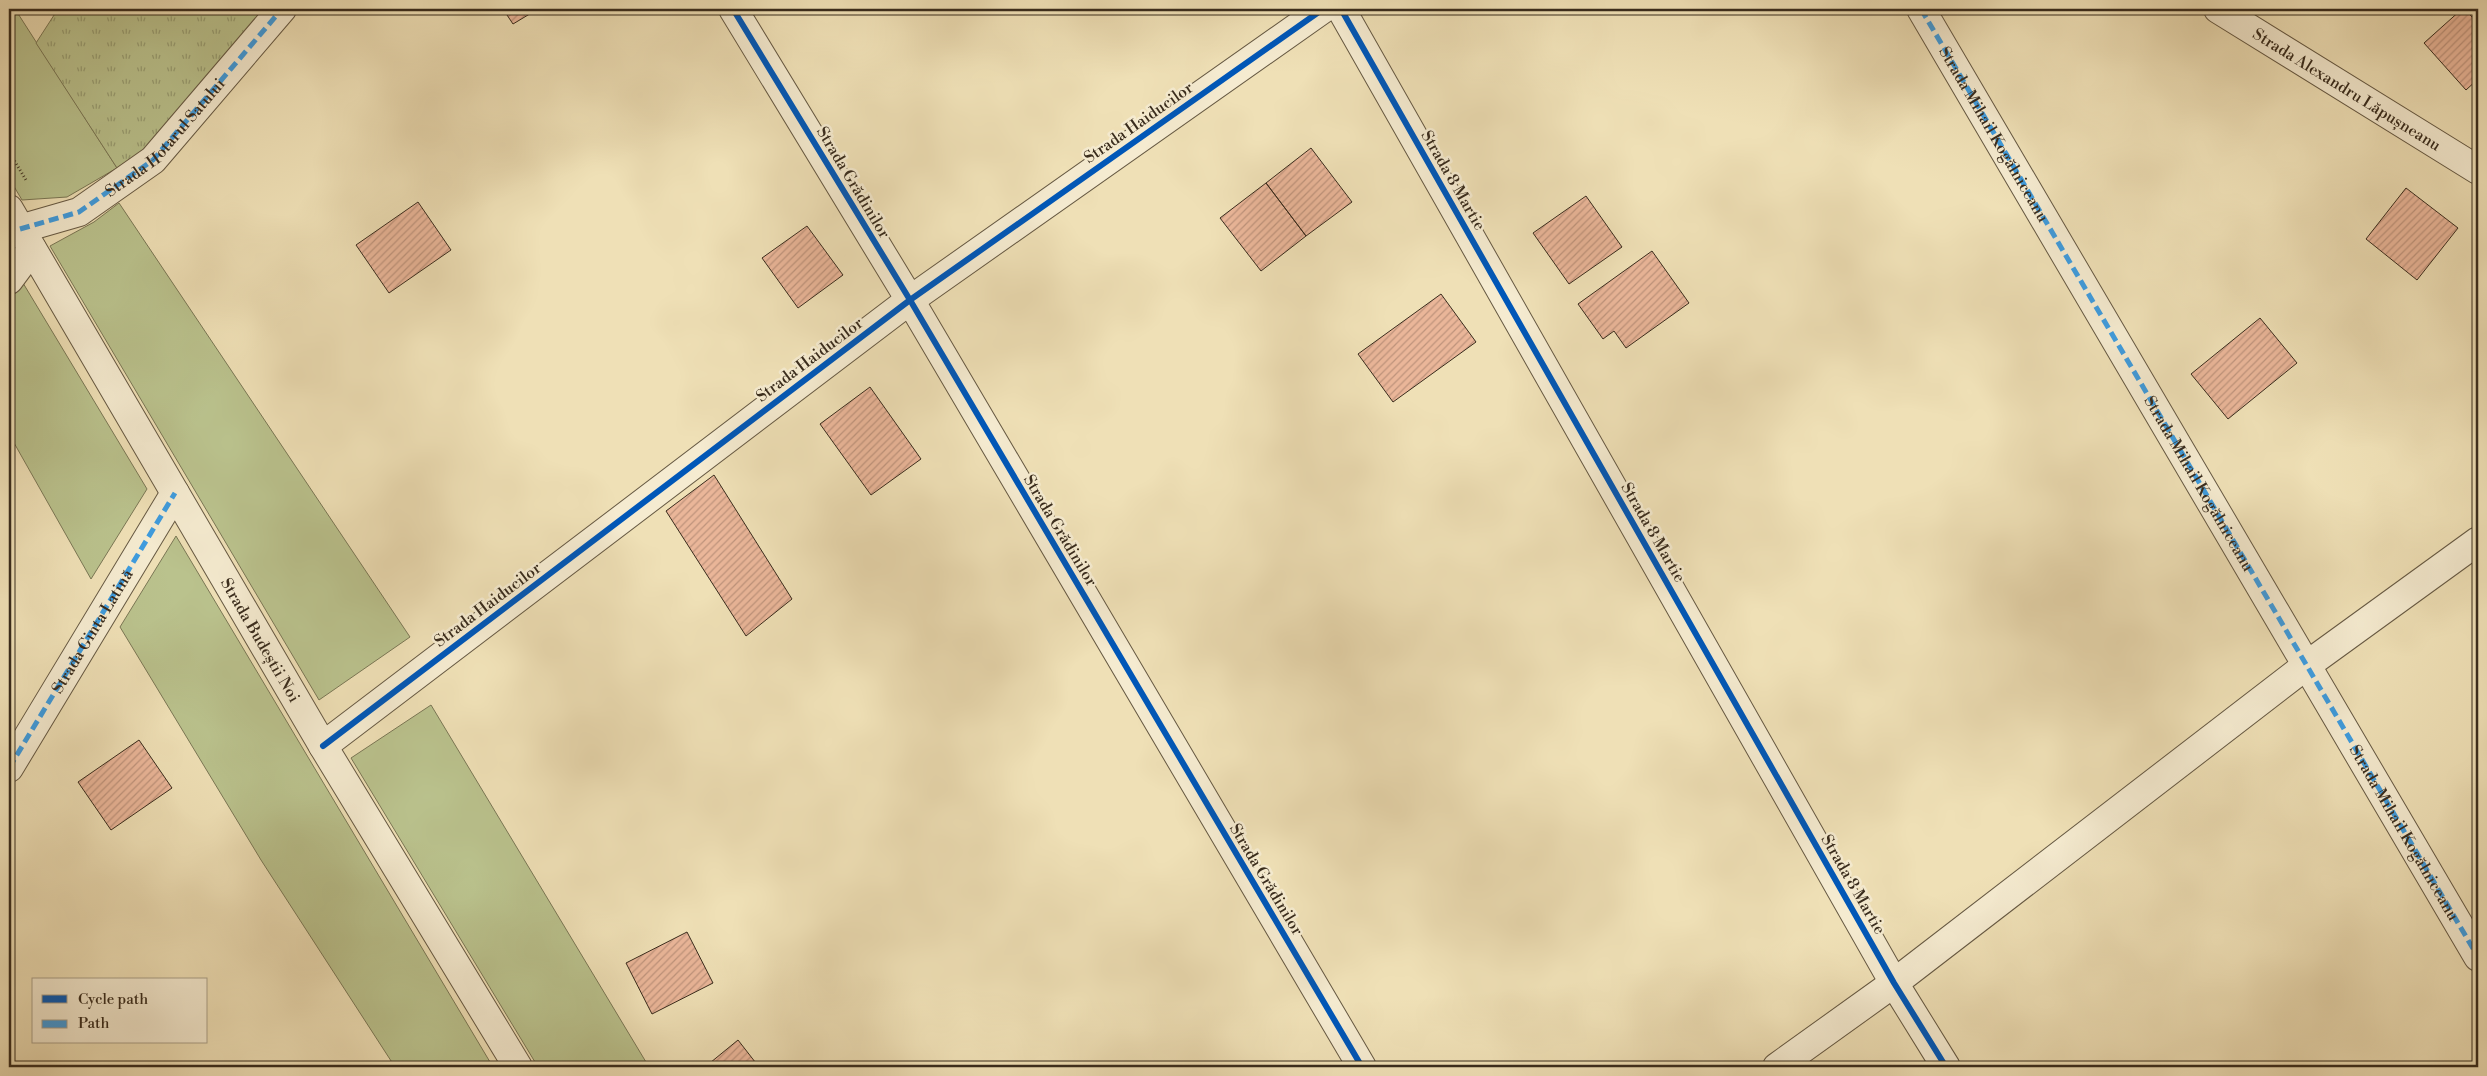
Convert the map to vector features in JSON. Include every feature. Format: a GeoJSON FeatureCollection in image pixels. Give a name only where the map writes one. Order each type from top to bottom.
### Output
{"type":"FeatureCollection","features":[{"type":"Feature","properties":{"kind":"street","name":"Strada Hotarul Satului"},"geometry":{"type":"LineString","coordinates":[[20,229],[79,212],[153,160],[282,9]]}},
{"type":"Feature","properties":{"kind":"street","name":"Strada Grădinilor"},"geometry":{"type":"LineString","coordinates":[[733,9],[910,300],[1362,1067]]}},
{"type":"Feature","properties":{"kind":"street","name":"Strada Haiducilor"},"geometry":{"type":"LineString","coordinates":[[323,746],[910,300],[1323,9]]}},
{"type":"Feature","properties":{"kind":"street","name":"Strada 8 Martie"},"geometry":{"type":"LineString","coordinates":[[1341,9],[1894,983],[1946,1067]]}},
{"type":"Feature","properties":{"kind":"street","name":"Strada Mihail Kogălniceanu"},"geometry":{"type":"LineString","coordinates":[[1921,9],[2478,957]]}},
{"type":"Feature","properties":{"kind":"street","name":"Strada Alexandru Lăpușneanu"},"geometry":{"type":"LineString","coordinates":[[2218,9],[2478,170]]}},
{"type":"Feature","properties":{"kind":"street"},"geometry":{"type":"LineString","coordinates":[[9,280],[20,229]]}},
{"type":"Feature","properties":{"kind":"street","name":"Strada Budeștii Noi"},"geometry":{"type":"LineString","coordinates":[[20,229],[323,746],[518,1067]]}},
{"type":"Feature","properties":{"kind":"street","name":"Strada Ginta Latină"},"geometry":{"type":"LineString","coordinates":[[9,768],[175,493]]}},
{"type":"Feature","properties":{"kind":"street"},"geometry":{"type":"LineString","coordinates":[[1778,1067],[1894,983],[2307,665],[2478,541]]}},
{"type":"Feature","properties":{"kind":"green space"},"geometry":{"type":"Polygon","coordinates":[[[9,9],[15,9],[117,168],[67,197],[22,200],[9,178],[9,9]]]}},
{"type":"Feature","properties":{"kind":"green space"},"geometry":{"type":"Polygon","coordinates":[[[58,9],[268,9],[149,146],[117,168],[36,43],[58,9]]]}},
{"type":"Feature","properties":{"kind":"green space"},"geometry":{"type":"Polygon","coordinates":[[[119,203],[410,637],[319,700],[50,246],[94,222],[119,203]]]}},
{"type":"Feature","properties":{"kind":"green space"},"geometry":{"type":"Polygon","coordinates":[[[23,283],[147,489],[91,579],[9,434],[9,301],[23,283]]]}},
{"type":"Feature","properties":{"kind":"green space"},"geometry":{"type":"Polygon","coordinates":[[[176,536],[493,1067],[395,1067],[261,860],[120,627],[176,536]]]}},
{"type":"Feature","properties":{"kind":"green space"},"geometry":{"type":"Polygon","coordinates":[[[431,705],[649,1067],[538,1067],[351,758],[431,705]]]}},
{"type":"Feature","properties":{"kind":"building"},"geometry":{"type":"Polygon","coordinates":[[[503,9],[538,9],[513,24],[503,9]]]}},
{"type":"Feature","properties":{"kind":"building"},"geometry":{"type":"Polygon","coordinates":[[[2462,9],[2465,9],[2478,24],[2478,79],[2466,90],[2424,43],[2462,9]]]}},
{"type":"Feature","properties":{"kind":"building"},"geometry":{"type":"Polygon","coordinates":[[[1311,148],[1352,202],[1306,236],[1266,183],[1311,148]]]}},
{"type":"Feature","properties":{"kind":"building"},"geometry":{"type":"Polygon","coordinates":[[[1266,183],[1306,236],[1261,271],[1220,218],[1266,183]]]}},
{"type":"Feature","properties":{"kind":"building"},"geometry":{"type":"Polygon","coordinates":[[[2406,188],[2458,228],[2417,280],[2366,239],[2406,188]]]}},
{"type":"Feature","properties":{"kind":"building"},"geometry":{"type":"Polygon","coordinates":[[[1586,196],[1622,247],[1569,284],[1533,233],[1586,196]]]}},
{"type":"Feature","properties":{"kind":"building"},"geometry":{"type":"Polygon","coordinates":[[[418,202],[451,250],[389,293],[356,245],[418,202]]]}},
{"type":"Feature","properties":{"kind":"building"},"geometry":{"type":"Polygon","coordinates":[[[807,226],[843,275],[798,308],[762,258],[807,226]]]}},
{"type":"Feature","properties":{"kind":"building"},"geometry":{"type":"Polygon","coordinates":[[[1652,251],[1689,303],[1626,348],[1614,331],[1603,339],[1578,304],[1652,251]]]}},
{"type":"Feature","properties":{"kind":"building"},"geometry":{"type":"Polygon","coordinates":[[[1441,294],[1476,342],[1393,402],[1358,354],[1441,294]]]}},
{"type":"Feature","properties":{"kind":"building"},"geometry":{"type":"Polygon","coordinates":[[[2260,318],[2297,363],[2228,419],[2191,374],[2260,318]]]}},
{"type":"Feature","properties":{"kind":"building"},"geometry":{"type":"Polygon","coordinates":[[[870,387],[921,459],[871,495],[820,424],[870,387]]]}},
{"type":"Feature","properties":{"kind":"building"},"geometry":{"type":"Polygon","coordinates":[[[714,475],[792,599],[746,636],[666,511],[714,475]]]}},
{"type":"Feature","properties":{"kind":"building"},"geometry":{"type":"Polygon","coordinates":[[[139,740],[172,788],[111,830],[78,782],[139,740]]]}},
{"type":"Feature","properties":{"kind":"building"},"geometry":{"type":"Polygon","coordinates":[[[687,932],[713,983],[652,1014],[626,963],[687,932]]]}},
{"type":"Feature","properties":{"kind":"building"},"geometry":{"type":"Polygon","coordinates":[[[738,1040],[759,1067],[705,1067],[738,1040]]]}},
{"type":"Feature","properties":{"kind":"marked path"},"geometry":{"type":"LineString","coordinates":[[20,229],[79,212],[153,160],[282,9]]}},
{"type":"Feature","properties":{"kind":"marked path"},"geometry":{"type":"LineString","coordinates":[[1921,9],[2478,957]]}},
{"type":"Feature","properties":{"kind":"marked path"},"geometry":{"type":"LineString","coordinates":[[9,768],[175,493]]}},
{"type":"Feature","properties":{"kind":"cycle path"},"geometry":{"type":"LineString","coordinates":[[733,9],[910,300],[1362,1067]]}},
{"type":"Feature","properties":{"kind":"cycle path"},"geometry":{"type":"LineString","coordinates":[[323,746],[910,300],[1323,9]]}},
{"type":"Feature","properties":{"kind":"cycle path"},"geometry":{"type":"LineString","coordinates":[[1341,9],[1894,983],[1946,1067]]}}]}
